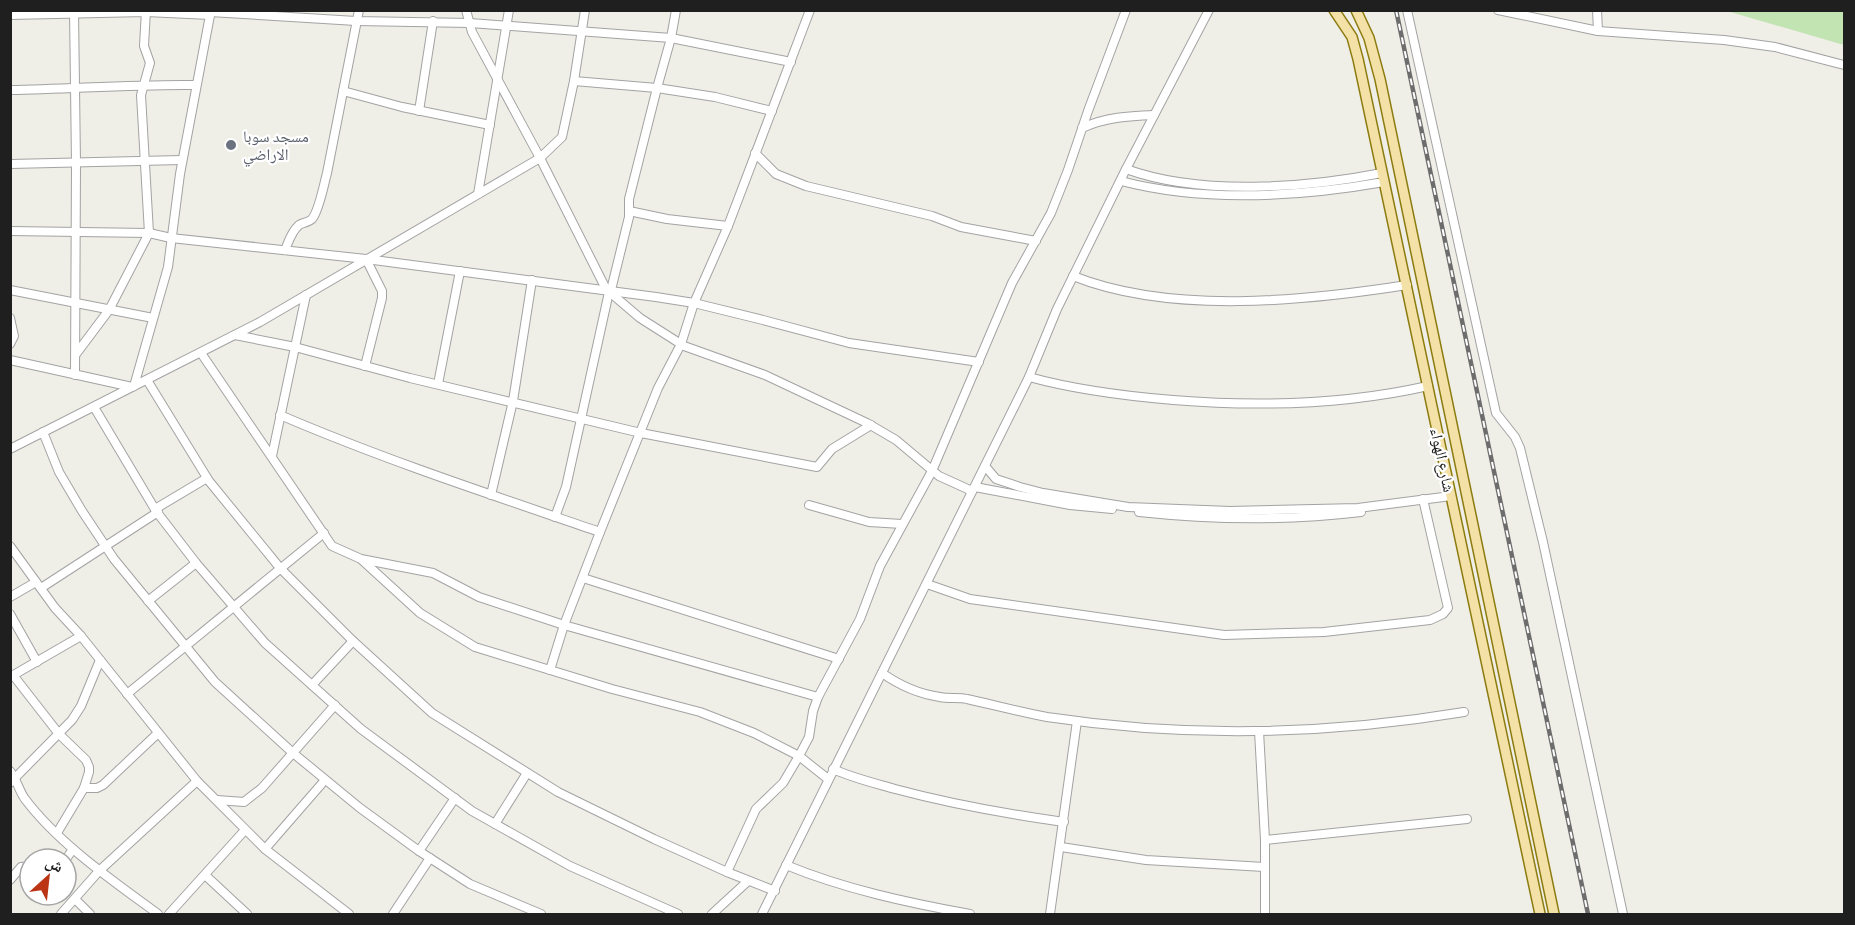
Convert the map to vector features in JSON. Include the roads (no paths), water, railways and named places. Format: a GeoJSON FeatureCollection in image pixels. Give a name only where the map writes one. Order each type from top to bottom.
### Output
{"type":"FeatureCollection","features":[{"type":"Feature","properties":{"kind":"main road","name":"شارع الهواء"},"geometry":{"type":"LineString","coordinates":[[1335,10],[1352,37],[1356,48],[1540,915]]}},
{"type":"Feature","properties":{"kind":"main road","name":"شارع الهواء"},"geometry":{"type":"LineString","coordinates":[[1356,10],[1369,38],[1380,80],[1554,915]]}},
{"type":"Feature","properties":{"kind":"street"},"geometry":{"type":"LineString","coordinates":[[285,250],[292,232],[300,224],[309,222],[313,218],[327,173],[359,10]]}},
{"type":"Feature","properties":{"kind":"street"},"geometry":{"type":"LineString","coordinates":[[466,10],[472,32],[609,290],[640,318],[681,344],[705,355],[765,375],[871,425],[896,440],[932,471],[973,489],[1070,505],[1195,518],[1251,520],[1363,512],[1408,506],[1421,500]]}},
{"type":"Feature","properties":{"kind":"street"},"geometry":{"type":"LineString","coordinates":[[478,194],[509,10]]}},
{"type":"Feature","properties":{"kind":"street"},"geometry":{"type":"LineString","coordinates":[[10,449],[235,335],[540,158],[562,137],[574,81],[585,10]]}},
{"type":"Feature","properties":{"kind":"street"},"geometry":{"type":"LineString","coordinates":[[555,517],[566,487],[609,290],[629,211],[629,199],[671,38],[676,10]]}},
{"type":"Feature","properties":{"kind":"street"},"geometry":{"type":"LineString","coordinates":[[550,670],[564,625],[600,532],[658,388],[681,344],[694,303],[728,226],[810,10]]}},
{"type":"Feature","properties":{"kind":"street"},"geometry":{"type":"LineString","coordinates":[[727,872],[756,808],[783,783],[809,737],[813,711],[818,697],[860,619],[880,566],[932,471],[1012,283],[1048,219],[1126,10]]}},
{"type":"Feature","properties":{"kind":"street"},"geometry":{"type":"LineString","coordinates":[[762,915],[1029,377],[1073,276],[1209,10]]}},
{"type":"Feature","properties":{"kind":"street"},"geometry":{"type":"LineString","coordinates":[[1407,10],[1496,413],[1515,437],[1520,448],[1543,542],[1623,915]]}},
{"type":"Feature","properties":{"kind":"street"},"geometry":{"type":"LineString","coordinates":[[1498,10],[1598,31],[1775,47],[1845,65]]}},
{"type":"Feature","properties":{"kind":"street"},"geometry":{"type":"LineString","coordinates":[[1597,10],[1598,31]]}},
{"type":"Feature","properties":{"kind":"street"},"geometry":{"type":"LineString","coordinates":[[76,354],[109,310],[149,233],[141,94],[150,63],[144,46],[146,11]]}},
{"type":"Feature","properties":{"kind":"street"},"geometry":{"type":"LineString","coordinates":[[10,15],[74,12],[210,12],[283,14],[356,21],[470,23],[671,38],[791,62]]}},
{"type":"Feature","properties":{"kind":"street"},"geometry":{"type":"LineString","coordinates":[[74,12],[75,375]]}},
{"type":"Feature","properties":{"kind":"street"},"geometry":{"type":"LineString","coordinates":[[133,387],[168,267],[182,160],[210,12]]}},
{"type":"Feature","properties":{"kind":"street"},"geometry":{"type":"LineString","coordinates":[[419,111],[433,21]]}},
{"type":"Feature","properties":{"kind":"street"},"geometry":{"type":"LineString","coordinates":[[574,81],[657,88],[715,97],[772,111]]}},
{"type":"Feature","properties":{"kind":"street"},"geometry":{"type":"LineString","coordinates":[[10,90],[75,89],[145,84],[196,86]]}},
{"type":"Feature","properties":{"kind":"street"},"geometry":{"type":"LineString","coordinates":[[343,91],[419,111],[490,125]]}},
{"type":"Feature","properties":{"kind":"street"},"geometry":{"type":"LineString","coordinates":[[1082,128],[1115,117],[1154,116]]}},
{"type":"Feature","properties":{"kind":"street"},"geometry":{"type":"LineString","coordinates":[[755,153],[776,174],[806,186],[932,216],[962,226],[1036,241]]}},
{"type":"Feature","properties":{"kind":"street"},"geometry":{"type":"LineString","coordinates":[[10,164],[182,160]]}},
{"type":"Feature","properties":{"kind":"street"},"geometry":{"type":"LineString","coordinates":[[1126,169],[1171,180],[1252,186],[1383,178]]}},
{"type":"Feature","properties":{"kind":"street"},"geometry":{"type":"LineString","coordinates":[[1121,180],[1171,190],[1242,194],[1329,191],[1383,178]]}},
{"type":"Feature","properties":{"kind":"street"},"geometry":{"type":"LineString","coordinates":[[629,211],[667,219],[728,226]]}},
{"type":"Feature","properties":{"kind":"street"},"geometry":{"type":"LineString","coordinates":[[10,231],[149,233],[171,238],[609,290],[694,303],[849,343],[979,362]]}},
{"type":"Feature","properties":{"kind":"street"},"geometry":{"type":"LineString","coordinates":[[364,366],[382,298],[382,291],[366,260]]}},
{"type":"Feature","properties":{"kind":"street"},"geometry":{"type":"LineString","coordinates":[[438,384],[460,271]]}},
{"type":"Feature","properties":{"kind":"street"},"geometry":{"type":"LineString","coordinates":[[1073,276],[1098,285],[1131,292],[1226,300],[1311,297],[1407,285]]}},
{"type":"Feature","properties":{"kind":"street"},"geometry":{"type":"LineString","coordinates":[[491,495],[513,401],[532,280]]}},
{"type":"Feature","properties":{"kind":"street"},"geometry":{"type":"LineString","coordinates":[[10,290],[153,318]]}},
{"type":"Feature","properties":{"kind":"street"},"geometry":{"type":"LineString","coordinates":[[272,456],[306,295]]}},
{"type":"Feature","properties":{"kind":"street"},"geometry":{"type":"LineString","coordinates":[[10,318],[14,336],[10,344]]}},
{"type":"Feature","properties":{"kind":"street"},"geometry":{"type":"LineString","coordinates":[[235,335],[295,347],[641,433],[766,456],[808,467],[817,467],[832,449],[871,425]]}},
{"type":"Feature","properties":{"kind":"street"},"geometry":{"type":"LineString","coordinates":[[201,353],[332,546],[361,559],[433,573],[479,597],[564,625],[818,697]]}},
{"type":"Feature","properties":{"kind":"street"},"geometry":{"type":"LineString","coordinates":[[10,360],[133,387]]}},
{"type":"Feature","properties":{"kind":"street"},"geometry":{"type":"LineString","coordinates":[[1029,377],[1059,385],[1135,397],[1241,404],[1340,401],[1387,395],[1428,386]]}},
{"type":"Feature","properties":{"kind":"street"},"geometry":{"type":"LineString","coordinates":[[147,380],[207,478],[280,568],[353,642],[432,713],[558,792],[654,839],[775,891]]}},
{"type":"Feature","properties":{"kind":"street"},"geometry":{"type":"LineString","coordinates":[[94,406],[156,511],[196,563],[265,643],[361,729],[455,798],[495,824],[570,866],[678,915]]}},
{"type":"Feature","properties":{"kind":"street"},"geometry":{"type":"LineString","coordinates":[[280,415],[327,435],[491,495],[600,532]]}},
{"type":"Feature","properties":{"kind":"street"},"geometry":{"type":"LineString","coordinates":[[44,432],[59,472],[105,547],[215,682],[325,780],[419,851],[470,884],[541,915]]}},
{"type":"Feature","properties":{"kind":"street"},"geometry":{"type":"LineString","coordinates":[[10,440],[20,444]]}},
{"type":"Feature","properties":{"kind":"street"},"geometry":{"type":"LineString","coordinates":[[985,466],[996,479],[1020,487],[1128,507],[1230,511],[1358,508],[1451,496]]}},
{"type":"Feature","properties":{"kind":"street"},"geometry":{"type":"LineString","coordinates":[[10,597],[38,585],[105,547],[207,478]]}},
{"type":"Feature","properties":{"kind":"street"},"geometry":{"type":"LineString","coordinates":[[927,584],[970,600],[1224,634],[1324,632],[1430,620],[1443,614],[1448,608],[1421,500]]}},
{"type":"Feature","properties":{"kind":"street"},"geometry":{"type":"LineString","coordinates":[[809,506],[869,522],[902,524]]}},
{"type":"Feature","properties":{"kind":"street"},"geometry":{"type":"LineString","coordinates":[[127,694],[324,533]]}},
{"type":"Feature","properties":{"kind":"street"},"geometry":{"type":"LineString","coordinates":[[10,546],[55,608],[81,636],[197,781],[265,849],[349,915]]}},
{"type":"Feature","properties":{"kind":"street"},"geometry":{"type":"LineString","coordinates":[[361,559],[420,613],[475,647],[700,712],[754,733],[800,756],[828,779]]}},
{"type":"Feature","properties":{"kind":"street"},"geometry":{"type":"LineString","coordinates":[[148,602],[196,563]]}},
{"type":"Feature","properties":{"kind":"street"},"geometry":{"type":"LineString","coordinates":[[583,578],[839,659]]}},
{"type":"Feature","properties":{"kind":"street"},"geometry":{"type":"LineString","coordinates":[[10,614],[37,662]]}},
{"type":"Feature","properties":{"kind":"street"},"geometry":{"type":"LineString","coordinates":[[57,833],[84,788],[89,772],[86,760],[59,734],[12,676],[81,636]]}},
{"type":"Feature","properties":{"kind":"street"},"geometry":{"type":"LineString","coordinates":[[312,685],[353,642]]}},
{"type":"Feature","properties":{"kind":"street"},"geometry":{"type":"LineString","coordinates":[[71,847],[39,817],[24,798],[12,777],[72,720],[81,706],[100,660]]}},
{"type":"Feature","properties":{"kind":"street"},"geometry":{"type":"LineString","coordinates":[[882,673],[898,685],[940,697],[964,698],[1026,712],[1126,727],[1209,731],[1362,727],[1464,712]]}},
{"type":"Feature","properties":{"kind":"street"},"geometry":{"type":"LineString","coordinates":[[217,800],[243,802],[262,789],[335,705]]}},
{"type":"Feature","properties":{"kind":"street"},"geometry":{"type":"LineString","coordinates":[[1050,915],[1077,721]]}},
{"type":"Feature","properties":{"kind":"street"},"geometry":{"type":"LineString","coordinates":[[1259,731],[1265,840],[1265,915]]}},
{"type":"Feature","properties":{"kind":"street"},"geometry":{"type":"LineString","coordinates":[[84,788],[97,788],[103,785],[158,734]]}},
{"type":"Feature","properties":{"kind":"street"},"geometry":{"type":"LineString","coordinates":[[833,769],[934,799],[1064,822]]}},
{"type":"Feature","properties":{"kind":"street"},"geometry":{"type":"LineString","coordinates":[[495,824],[527,772]]}},
{"type":"Feature","properties":{"kind":"street"},"geometry":{"type":"LineString","coordinates":[[265,849],[325,780]]}},
{"type":"Feature","properties":{"kind":"street"},"geometry":{"type":"LineString","coordinates":[[78,896],[99,871],[197,781]]}},
{"type":"Feature","properties":{"kind":"street"},"geometry":{"type":"LineString","coordinates":[[419,851],[455,798]]}},
{"type":"Feature","properties":{"kind":"street"},"geometry":{"type":"LineString","coordinates":[[1265,840],[1467,819]]}},
{"type":"Feature","properties":{"kind":"street"},"geometry":{"type":"LineString","coordinates":[[169,915],[245,830]]}},
{"type":"Feature","properties":{"kind":"street"},"geometry":{"type":"LineString","coordinates":[[1061,847],[1146,860],[1264,867]]}},
{"type":"Feature","properties":{"kind":"street"},"geometry":{"type":"LineString","coordinates":[[78,853],[158,915]]}},
{"type":"Feature","properties":{"kind":"street"},"geometry":{"type":"LineString","coordinates":[[393,915],[430,858]]}},
{"type":"Feature","properties":{"kind":"street"},"geometry":{"type":"LineString","coordinates":[[786,865],[849,886],[970,915]]}},
{"type":"Feature","properties":{"kind":"street"},"geometry":{"type":"LineString","coordinates":[[205,875],[248,915]]}},
{"type":"Feature","properties":{"kind":"street"},"geometry":{"type":"LineString","coordinates":[[712,915],[748,881]]}},
{"type":"Feature","properties":{"kind":"street"},"geometry":{"type":"LineString","coordinates":[[78,902],[90,915]]}},
{"type":"Feature","properties":{"kind":"railway"},"geometry":{"type":"LineString","coordinates":[[1396,10],[1588,914]]}},
{"type":"Feature","properties":{"kind":"place","name":"مسجد سوبا الاراضي"},"geometry":{"type":"Point","coordinates":[231,145]}}]}
